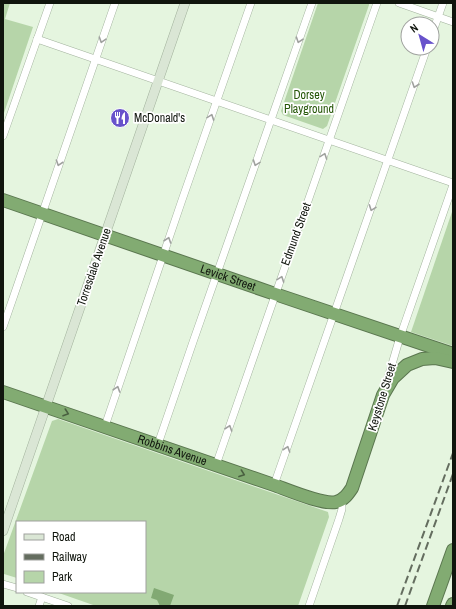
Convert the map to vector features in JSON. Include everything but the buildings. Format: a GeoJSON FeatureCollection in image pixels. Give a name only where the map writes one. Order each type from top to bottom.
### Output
{"type":"FeatureCollection","features":[{"type":"Feature","properties":{"kind":"highway","name":"Levick Street"},"geometry":{"type":"LineString","coordinates":[[3,200],[453,354]]}},
{"type":"Feature","properties":{"kind":"highway"},"geometry":{"type":"LineString","coordinates":[[383,395],[393,378],[407,365],[413,362],[428,358],[453,362]]}},
{"type":"Feature","properties":{"kind":"highway","name":"Robbins Avenue"},"geometry":{"type":"LineString","coordinates":[[3,392],[158,444],[274,486],[319,500],[335,502],[342,500]]}},
{"type":"Feature","properties":{"kind":"highway","name":"Keystone Street"},"geometry":{"type":"LineString","coordinates":[[342,500],[352,488],[383,395]]}},
{"type":"Feature","properties":{"kind":"highway"},"geometry":{"type":"LineString","coordinates":[[433,606],[453,550]]}},
{"type":"Feature","properties":{"kind":"street"},"geometry":{"type":"LineString","coordinates":[[3,136],[50,3]]}},
{"type":"Feature","properties":{"kind":"street"},"geometry":{"type":"LineString","coordinates":[[3,327],[115,3]]}},
{"type":"Feature","properties":{"kind":"street","name":"Torresdale Avenue"},"geometry":{"type":"LineString","coordinates":[[3,531],[184,3]]}},
{"type":"Feature","properties":{"kind":"street"},"geometry":{"type":"LineString","coordinates":[[105,426],[162,255],[251,3]]}},
{"type":"Feature","properties":{"kind":"street"},"geometry":{"type":"LineString","coordinates":[[158,444],[312,3]]}},
{"type":"Feature","properties":{"kind":"street","name":"Edmund Street"},"geometry":{"type":"LineString","coordinates":[[216,465],[377,3]]}},
{"type":"Feature","properties":{"kind":"street"},"geometry":{"type":"LineString","coordinates":[[399,3],[438,16],[443,3]]}},
{"type":"Feature","properties":{"kind":"street"},"geometry":{"type":"LineString","coordinates":[[440,17],[453,22]]}},
{"type":"Feature","properties":{"kind":"street"},"geometry":{"type":"LineString","coordinates":[[37,40],[389,160],[453,184]]}},
{"type":"Feature","properties":{"kind":"street"},"geometry":{"type":"LineString","coordinates":[[274,486],[424,56]]}},
{"type":"Feature","properties":{"kind":"street","name":"Keystone Street"},"geometry":{"type":"LineString","coordinates":[[383,395],[400,337],[453,184]]}},
{"type":"Feature","properties":{"kind":"street","name":"Keystone Street"},"geometry":{"type":"LineString","coordinates":[[309,606],[339,519],[342,509],[342,500]]}},
{"type":"Feature","properties":{"kind":"street"},"geometry":{"type":"LineString","coordinates":[[3,584],[16,588]]}},
{"type":"Feature","properties":{"kind":"street"},"geometry":{"type":"LineString","coordinates":[[30,593],[68,606]]}},
{"type":"Feature","properties":{"kind":"street"},"geometry":{"type":"LineString","coordinates":[[39,606],[42,597]]}},
{"type":"Feature","properties":{"kind":"green space"},"geometry":{"type":"Polygon","coordinates":[[[3,3],[10,3],[5,19],[33,27],[3,116],[3,3]]]}},
{"type":"Feature","properties":{"kind":"green space","name":"Dorsey Playground"},"geometry":{"type":"Polygon","coordinates":[[[318,3],[369,3],[327,126],[323,129],[283,115],[281,111],[318,3]]]}},
{"type":"Feature","properties":{"kind":"green space"},"geometry":{"type":"Polygon","coordinates":[[[453,209],[453,346],[411,332],[453,209]]]}},
{"type":"Feature","properties":{"kind":"green space"},"geometry":{"type":"Polygon","coordinates":[[[58,419],[328,512],[329,517],[298,606],[96,606],[59,593],[146,593],[146,521],[16,521],[16,578],[4,574],[3,556],[52,421],[58,419]]]}},
{"type":"Feature","properties":{"kind":"shaded area"},"geometry":{"type":"Polygon","coordinates":[[[154,588],[174,595],[170,606],[160,606],[157,600],[151,598],[154,588]]]}},
{"type":"Feature","properties":{"kind":"railway"},"geometry":{"type":"LineString","coordinates":[[397,606],[453,453]]}},
{"type":"Feature","properties":{"kind":"railway"},"geometry":{"type":"LineString","coordinates":[[405,606],[453,474]]}},
{"type":"Feature","properties":{"kind":"place","name":"McDonald's"},"geometry":{"type":"Point","coordinates":[120,118]}}]}
